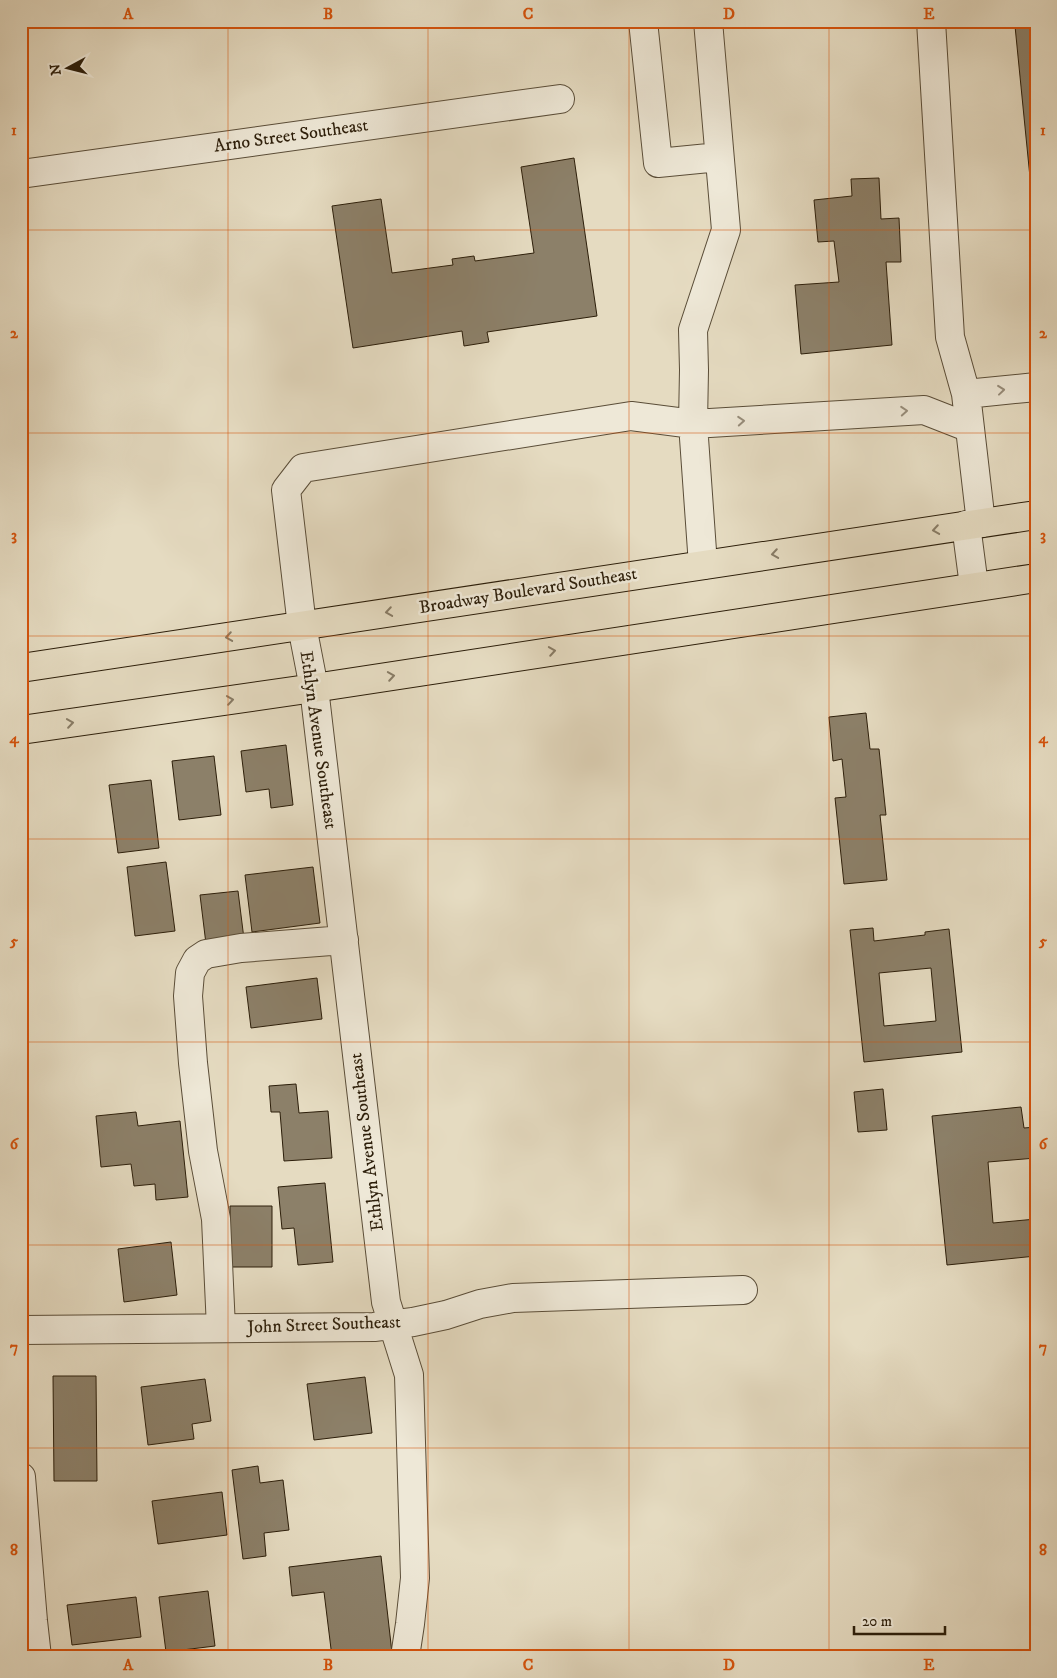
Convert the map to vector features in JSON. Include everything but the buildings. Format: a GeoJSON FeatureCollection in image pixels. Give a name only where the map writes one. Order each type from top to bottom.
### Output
{"type":"FeatureCollection","features":[{"type":"Feature","properties":{"kind":"main road","name":"Broadway Boulevard Southeast"},"geometry":{"type":"LineString","coordinates":[[21,668],[1036,515]]}},
{"type":"Feature","properties":{"kind":"main road"},"geometry":{"type":"LineString","coordinates":[[21,730],[314,688],[1036,578]]}},
{"type":"Feature","properties":{"kind":"street"},"geometry":{"type":"LineString","coordinates":[[643,21],[658,163],[720,157]]}},
{"type":"Feature","properties":{"kind":"street"},"geometry":{"type":"LineString","coordinates":[[703,565],[693,424],[693,330],[726,230],[708,21]]}},
{"type":"Feature","properties":{"kind":"street"},"geometry":{"type":"LineString","coordinates":[[931,21],[950,337],[966,394],[970,428],[974,586]]}},
{"type":"Feature","properties":{"kind":"street","name":"Arno Street Southeast"},"geometry":{"type":"LineString","coordinates":[[21,174],[560,99]]}},
{"type":"Feature","properties":{"kind":"street"},"geometry":{"type":"LineString","coordinates":[[966,394],[1036,387]]}},
{"type":"Feature","properties":{"kind":"street","name":"Ethlyn Avenue Southeast"},"geometry":{"type":"LineString","coordinates":[[405,1657],[415,1578],[409,1375],[386,1302],[314,688],[302,626],[286,490],[303,468],[631,416],[693,424],[924,410],[970,428]]}},
{"type":"Feature","properties":{"kind":"street"},"geometry":{"type":"LineString","coordinates":[[221,1328],[216,1220],[202,1151],[193,1063],[188,996],[190,973],[197,960],[206,954],[241,948],[344,940]]}},
{"type":"Feature","properties":{"kind":"street","name":"John Street Southeast"},"geometry":{"type":"LineString","coordinates":[[21,1330],[374,1327],[414,1322],[446,1315],[480,1304],[513,1298],[743,1290]]}},
{"type":"Feature","properties":{"kind":"street"},"geometry":{"type":"LineString","coordinates":[[21,1476],[32,1621],[37,1657]]}}]}
